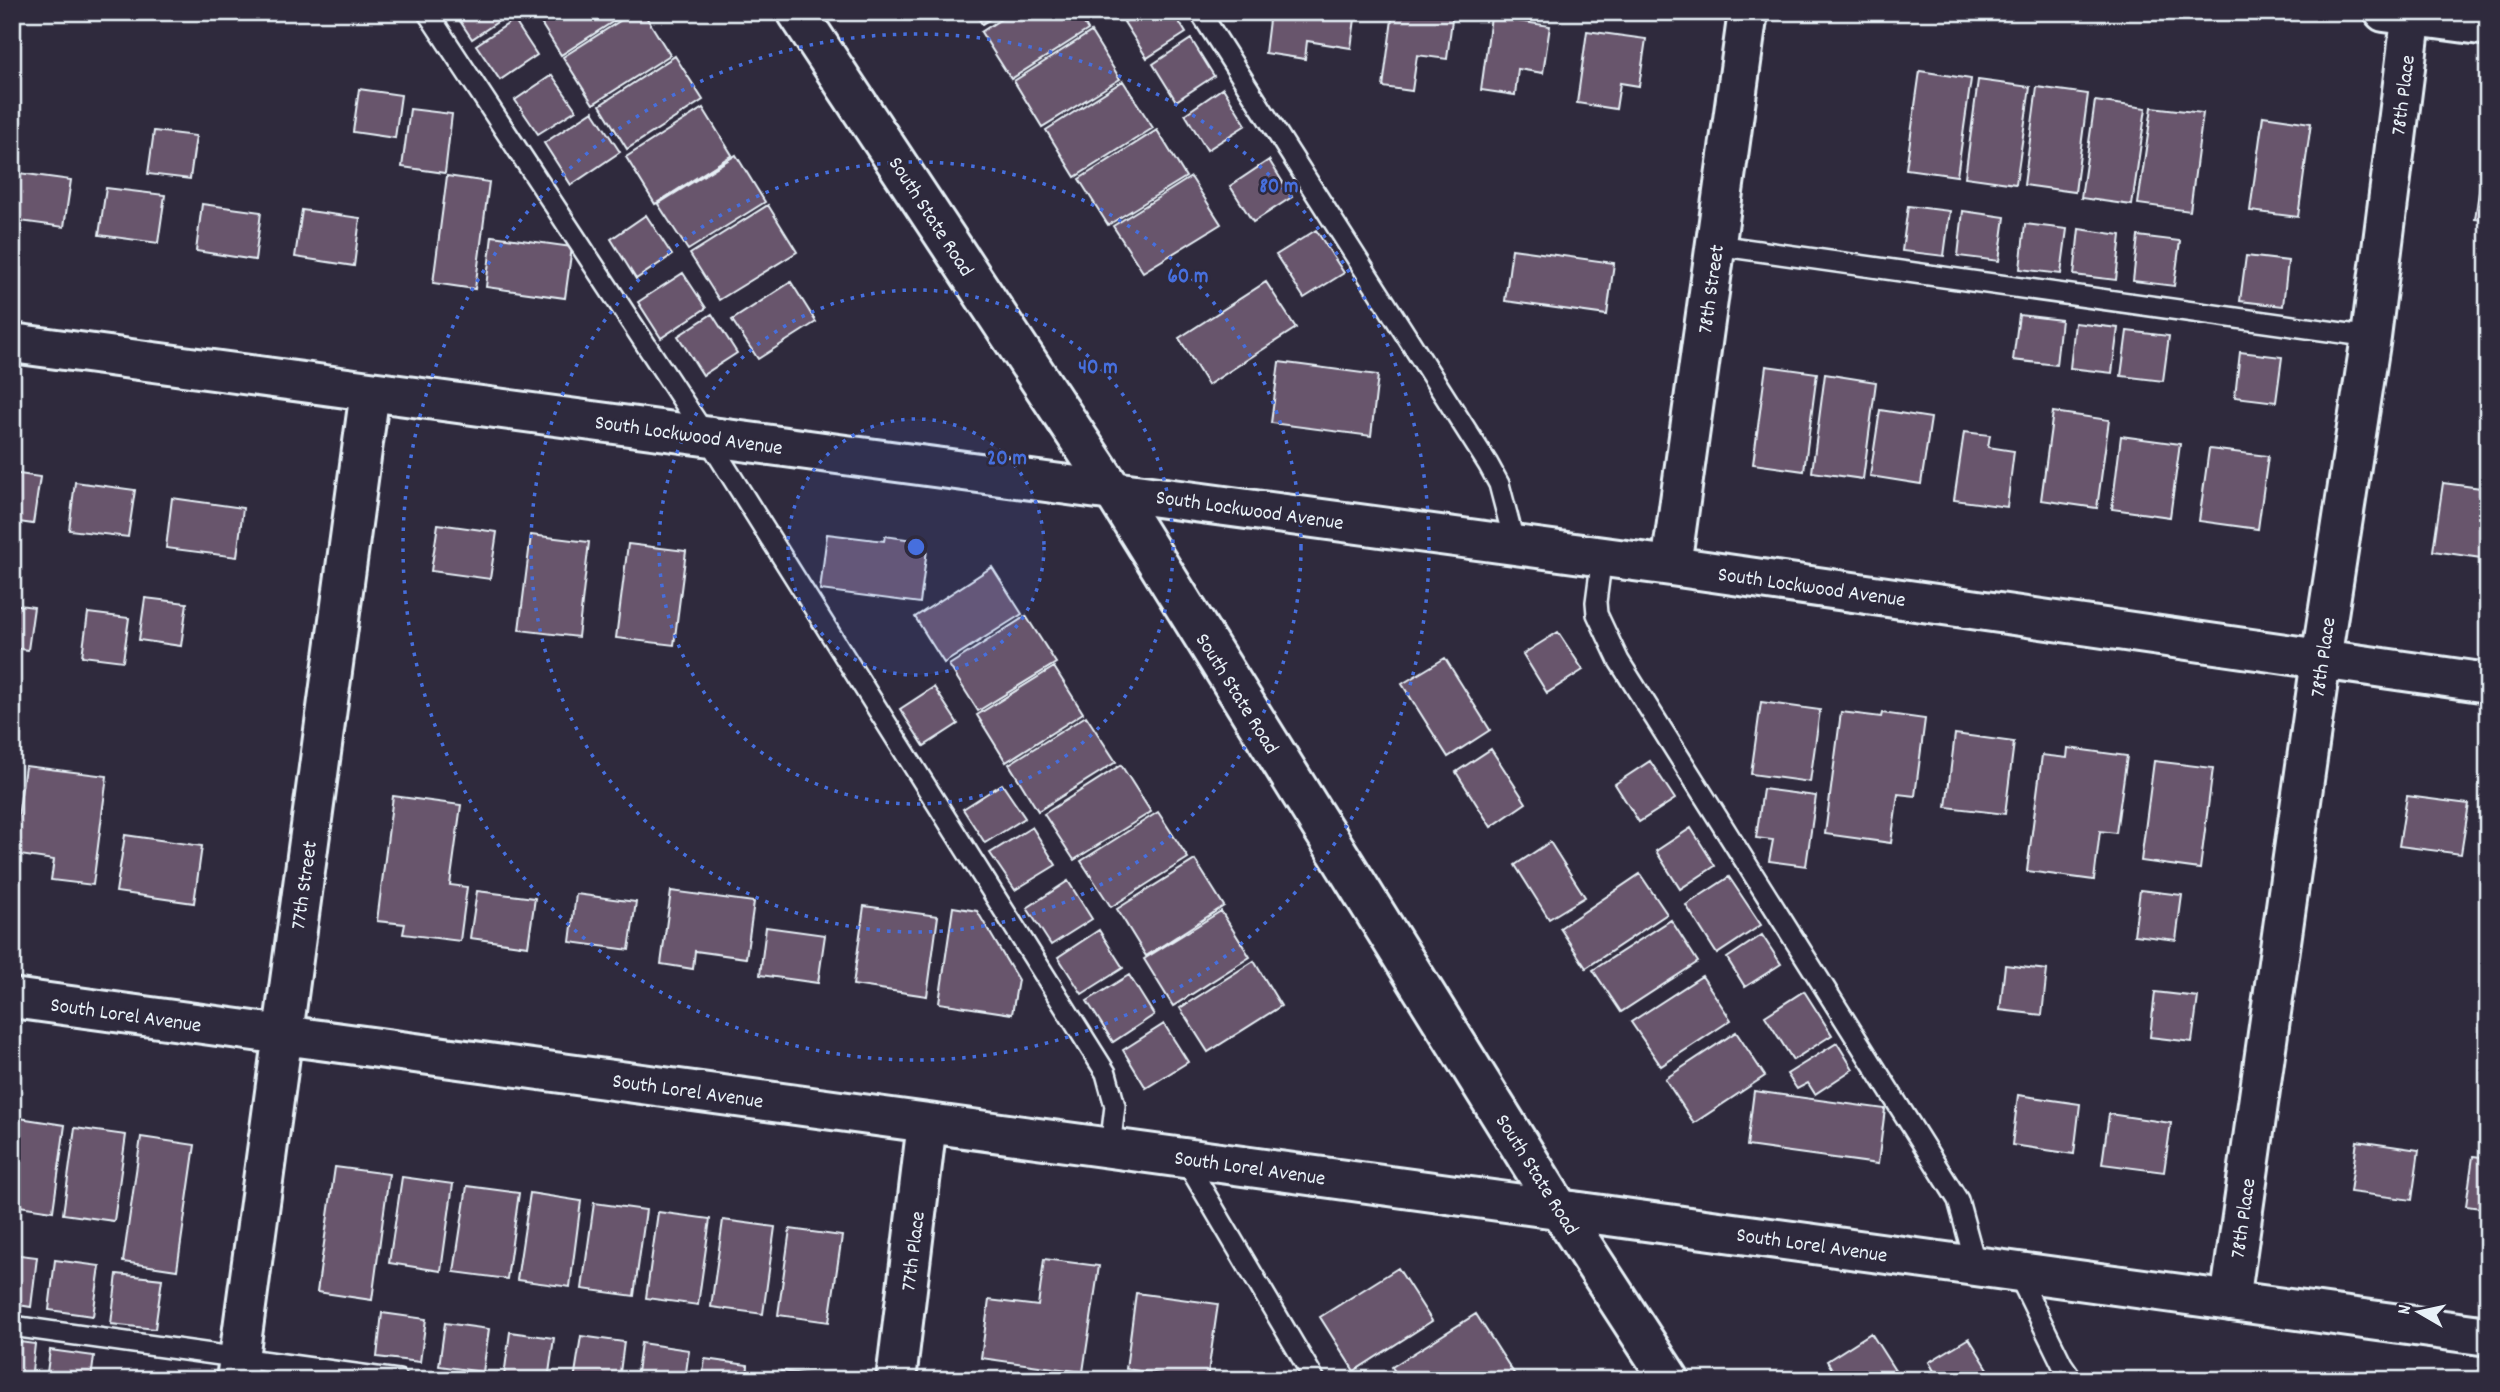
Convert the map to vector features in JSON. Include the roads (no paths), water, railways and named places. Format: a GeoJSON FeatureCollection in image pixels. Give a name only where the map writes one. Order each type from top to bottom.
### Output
{"type":"FeatureCollection","features":[{"type":"Feature","properties":{"kind":"street","name":"South State Road"},"geometry":{"type":"LineString","coordinates":[[797,12],[1113,491],[1559,1209],[1670,1380]]}},
{"type":"Feature","properties":{"kind":"street","name":"78th Street"},"geometry":{"type":"LineString","coordinates":[[1671,566],[1748,12]]}},
{"type":"Feature","properties":{"kind":"street"},"geometry":{"type":"LineString","coordinates":[[2403,13],[2488,26]]}},
{"type":"Feature","properties":{"kind":"street","name":"78th Place"},"geometry":{"type":"LineString","coordinates":[[2230,1301],[2320,660],[2371,337],[2403,13]]}},
{"type":"Feature","properties":{"kind":"street","name":"South Lockwood Avenue"},"geometry":{"type":"LineString","coordinates":[[12,343],[1602,556],[2488,682]]}},
{"type":"Feature","properties":{"kind":"street","name":"77th Street"},"geometry":{"type":"LineString","coordinates":[[237,1369],[370,391]]}},
{"type":"Feature","properties":{"kind":"street","name":"South Lorel Avenue"},"geometry":{"type":"LineString","coordinates":[[12,998],[2488,1336]]}},
{"type":"Feature","properties":{"kind":"street","name":"77th Place"},"geometry":{"type":"LineString","coordinates":[[896,1380],[927,1123]]}},
{"type":"Feature","properties":{"kind":"lane"},"geometry":{"type":"LineString","coordinates":[[427,12],[706,436],[1106,1073],[1115,1106],[1110,1148]]}},
{"type":"Feature","properties":{"kind":"lane"},"geometry":{"type":"LineString","coordinates":[[1200,12],[1488,464],[1499,484],[1515,545]]}},
{"type":"Feature","properties":{"kind":"lane"},"geometry":{"type":"LineString","coordinates":[[1716,245],[2371,337]]}},
{"type":"Feature","properties":{"kind":"lane"},"geometry":{"type":"LineString","coordinates":[[1602,556],[1595,602],[1597,614],[1619,661],[1958,1200],[1976,1266]]}},
{"type":"Feature","properties":{"kind":"lane"},"geometry":{"type":"LineString","coordinates":[[1184,1158],[1315,1380]]}},
{"type":"Feature","properties":{"kind":"lane"},"geometry":{"type":"LineString","coordinates":[[2017,1272],[2062,1364],[2073,1380]]}},
{"type":"Feature","properties":{"kind":"lane"},"geometry":{"type":"LineString","coordinates":[[12,1326],[237,1369],[398,1380]]}}]}
